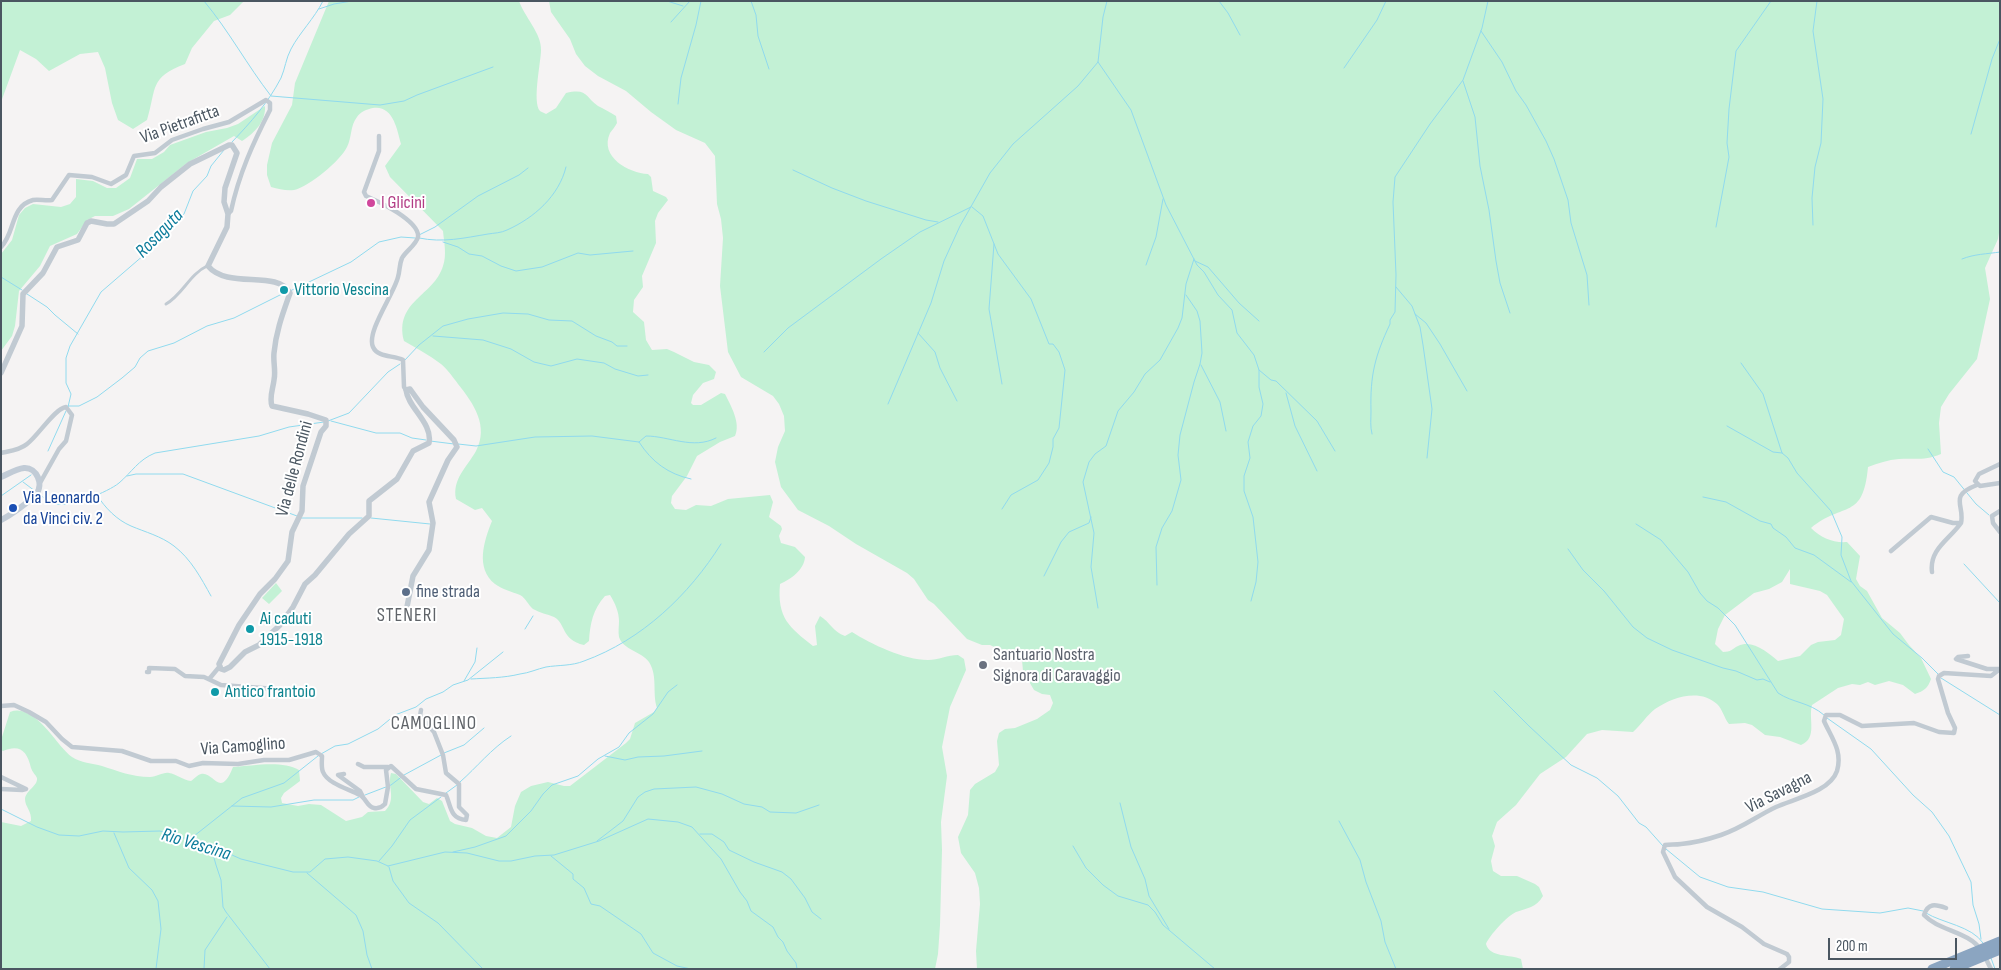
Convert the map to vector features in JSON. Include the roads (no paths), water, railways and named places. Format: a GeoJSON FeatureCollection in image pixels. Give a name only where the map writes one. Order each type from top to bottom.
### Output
{"type":"FeatureCollection","features":[{"type":"Feature","properties":{"kind":"highway"},"geometry":{"type":"LineString","coordinates":[[1952,965],[2000,942]]}},
{"type":"Feature","properties":{"kind":"highway"},"geometry":{"type":"LineString","coordinates":[[1932,969],[1952,965],[2000,950]]}},
{"type":"Feature","properties":{"kind":"main road"},"geometry":{"type":"LineString","coordinates":[[1,477],[23,468],[28,469],[34,472],[41,486],[36,494],[2,520]]}},
{"type":"Feature","properties":{"kind":"street","name":"Via Pietrafitta"},"geometry":{"type":"LineString","coordinates":[[1,247],[8,238],[19,208],[27,202],[35,200],[52,200],[69,175],[92,177],[110,184],[119,181],[126,176],[134,156],[155,153],[172,140],[229,122],[266,100],[270,103],[270,110],[250,148],[231,211],[228,214]]}},
{"type":"Feature","properties":{"kind":"street"},"geometry":{"type":"LineString","coordinates":[[210,678],[222,668],[230,667],[245,652],[259,645],[280,625],[293,607],[305,584],[315,575],[349,534],[369,516],[369,501],[397,479],[413,451],[429,443],[429,433],[404,386],[403,360],[379,354],[373,348],[370,338],[398,278],[402,258],[416,241],[418,234],[415,228],[394,210],[366,196],[364,192],[379,151],[379,136]]}},
{"type":"Feature","properties":{"kind":"street"},"geometry":{"type":"LineString","coordinates":[[1,373],[22,326],[23,294],[43,274],[58,247],[78,240],[87,223],[91,221],[114,224],[148,201],[161,187],[190,164],[232,144],[237,153],[225,188],[224,202],[228,214],[224,236],[208,266],[200,269],[189,283],[166,304]]}},
{"type":"Feature","properties":{"kind":"street","name":"Via delle Rondini"},"geometry":{"type":"LineString","coordinates":[[208,266],[229,278],[268,281],[287,287],[290,293],[278,323],[273,354],[275,378],[271,392],[272,406],[326,420],[326,426],[321,432],[303,486],[302,511],[292,532],[288,561],[275,579],[260,594],[239,625],[221,660],[222,668]]}},
{"type":"Feature","properties":{"kind":"street"},"geometry":{"type":"LineString","coordinates":[[406,390],[410,389],[423,407],[454,440],[457,447],[448,460],[429,502],[433,522],[429,550],[413,576],[406,612]]}},
{"type":"Feature","properties":{"kind":"street"},"geometry":{"type":"LineString","coordinates":[[1,453],[26,446],[44,429],[59,409],[66,407],[72,412],[66,441],[59,449],[40,483]]}},
{"type":"Feature","properties":{"kind":"street"},"geometry":{"type":"LineString","coordinates":[[1977,485],[1975,481],[1976,476],[2000,464]]}},
{"type":"Feature","properties":{"kind":"street"},"geometry":{"type":"LineString","coordinates":[[1932,572],[1938,548],[1961,523],[1962,518],[1959,508],[1961,496],[1966,490],[1977,485],[2000,483]]}},
{"type":"Feature","properties":{"kind":"street"},"geometry":{"type":"LineString","coordinates":[[2000,511],[1992,516],[1992,523],[2000,532]]}},
{"type":"Feature","properties":{"kind":"street"},"geometry":{"type":"LineString","coordinates":[[1890,551],[1932,517],[1953,523],[1961,523]]}},
{"type":"Feature","properties":{"kind":"street"},"geometry":{"type":"LineString","coordinates":[[1968,656],[1956,659],[1987,669],[2000,669]]}},
{"type":"Feature","properties":{"kind":"street"},"geometry":{"type":"LineString","coordinates":[[148,672],[149,668],[168,668],[175,669],[185,676],[210,678],[221,685],[290,690]]}},
{"type":"Feature","properties":{"kind":"street","name":"Via Savagna"},"geometry":{"type":"LineString","coordinates":[[1780,969],[1789,962],[1790,957],[1787,954],[1772,949],[1742,928],[1720,916],[1690,892],[1671,871],[1663,852],[1665,846],[1721,835],[1740,828],[1776,807],[1807,796],[1827,783],[1837,771],[1839,756],[1824,721],[1826,715],[1840,715],[1862,726],[1914,723],[1939,732],[1954,733],[1955,728],[1948,712],[1938,679],[1939,676],[1944,673],[1991,676],[2000,669]]}},
{"type":"Feature","properties":{"kind":"street","name":"Via Camoglino"},"geometry":{"type":"LineString","coordinates":[[1,706],[14,704],[29,712],[46,722],[72,747],[122,751],[151,761],[176,761],[189,766],[203,763],[238,764],[264,760],[289,760],[316,752],[322,756],[322,771],[330,780],[363,797],[371,807],[375,808],[383,807],[387,791],[386,773],[388,768]]}},
{"type":"Feature","properties":{"kind":"street"},"geometry":{"type":"LineString","coordinates":[[358,764],[364,767],[388,768],[391,766],[412,786],[421,791],[446,795],[453,814],[466,820],[467,816],[459,807],[459,784],[446,773],[443,754],[434,732],[420,716],[420,710]]}},
{"type":"Feature","properties":{"kind":"street"},"geometry":{"type":"LineString","coordinates":[[344,774],[338,775],[360,791],[363,797]]}},
{"type":"Feature","properties":{"kind":"street"},"geometry":{"type":"LineString","coordinates":[[1,777],[26,789],[1,789]]}},
{"type":"Feature","properties":{"kind":"street"},"geometry":{"type":"LineString","coordinates":[[1946,908],[1932,904],[1924,914],[1939,925],[1974,942],[1991,969]]}},
{"type":"Feature","properties":{"kind":"waterway"},"geometry":{"type":"LineString","coordinates":[[204,1],[271,96],[380,105],[404,101],[493,67]]}},
{"type":"Feature","properties":{"kind":"waterway","name":"Rosaguta"},"geometry":{"type":"LineString","coordinates":[[232,142],[271,96],[281,78],[291,49],[323,1]]}},
{"type":"Feature","properties":{"kind":"waterway"},"geometry":{"type":"LineString","coordinates":[[319,9],[352,1]]}},
{"type":"Feature","properties":{"kind":"waterway"},"geometry":{"type":"LineString","coordinates":[[667,1],[683,6]]}},
{"type":"Feature","properties":{"kind":"waterway"},"geometry":{"type":"LineString","coordinates":[[671,22],[690,1]]}},
{"type":"Feature","properties":{"kind":"waterway"},"geometry":{"type":"LineString","coordinates":[[678,104],[681,78],[701,1]]}},
{"type":"Feature","properties":{"kind":"waterway"},"geometry":{"type":"LineString","coordinates":[[751,1],[756,15],[758,36],[769,69]]}},
{"type":"Feature","properties":{"kind":"waterway"},"geometry":{"type":"LineString","coordinates":[[888,404],[931,303],[944,261],[960,226],[990,173],[1013,144],[1078,86],[1098,62],[1103,17],[1107,1]]}},
{"type":"Feature","properties":{"kind":"waterway"},"geometry":{"type":"LineString","coordinates":[[1219,1],[1240,35]]}},
{"type":"Feature","properties":{"kind":"waterway"},"geometry":{"type":"LineString","coordinates":[[1344,68],[1377,20],[1386,1]]}},
{"type":"Feature","properties":{"kind":"waterway"},"geometry":{"type":"LineString","coordinates":[[1372,434],[1371,398],[1374,366],[1390,320],[1395,312],[1396,275],[1393,202],[1395,177],[1430,124],[1463,80],[1482,28],[1488,1]]}},
{"type":"Feature","properties":{"kind":"waterway"},"geometry":{"type":"LineString","coordinates":[[1716,227],[1729,157],[1727,143],[1729,109],[1736,51],[1771,1]]}},
{"type":"Feature","properties":{"kind":"waterway"},"geometry":{"type":"LineString","coordinates":[[1813,225],[1812,198],[1815,167],[1821,143],[1823,99],[1813,31],[1817,1]]}},
{"type":"Feature","properties":{"kind":"waterway"},"geometry":{"type":"LineString","coordinates":[[1481,31],[1502,62],[1554,159],[1568,200],[1571,223],[1587,275],[1589,305]]}},
{"type":"Feature","properties":{"kind":"waterway"},"geometry":{"type":"LineString","coordinates":[[1971,134],[1992,59],[2000,39]]}},
{"type":"Feature","properties":{"kind":"waterway"},"geometry":{"type":"LineString","coordinates":[[1098,62],[1131,110],[1166,205],[1197,265],[1204,272],[1218,295],[1232,310],[1237,333],[1254,355],[1259,370],[1259,387],[1263,404],[1261,416],[1253,426],[1248,442],[1250,458],[1244,476],[1244,491],[1253,517],[1258,562],[1256,582],[1251,601]]}},
{"type":"Feature","properties":{"kind":"waterway"},"geometry":{"type":"LineString","coordinates":[[1463,81],[1475,117],[1480,166],[1489,210],[1496,261],[1500,283],[1510,313]]}},
{"type":"Feature","properties":{"kind":"waterway","name":"Rosaguta"},"geometry":{"type":"LineString","coordinates":[[68,407],[71,394],[66,383],[66,358],[70,346],[101,292],[152,248],[165,230],[184,214],[193,191],[207,176],[211,166],[224,150]]}},
{"type":"Feature","properties":{"kind":"waterway"},"geometry":{"type":"LineString","coordinates":[[419,238],[454,239],[507,230],[527,219],[544,205],[558,187],[566,167]]}},
{"type":"Feature","properties":{"kind":"waterway"},"geometry":{"type":"LineString","coordinates":[[419,235],[435,227],[478,196],[519,175],[528,168]]}},
{"type":"Feature","properties":{"kind":"waterway"},"geometry":{"type":"LineString","coordinates":[[793,170],[866,201],[938,222]]}},
{"type":"Feature","properties":{"kind":"waterway"},"geometry":{"type":"LineString","coordinates":[[1146,265],[1156,237],[1163,199]]}},
{"type":"Feature","properties":{"kind":"waterway"},"geometry":{"type":"LineString","coordinates":[[764,352],[788,328],[881,259],[920,232],[971,207]]}},
{"type":"Feature","properties":{"kind":"waterway"},"geometry":{"type":"LineString","coordinates":[[972,207],[983,216],[998,254],[1031,299],[1049,344],[1053,344],[1059,352],[1065,370],[1059,428],[1053,439],[1049,463],[1038,480],[1011,495],[1002,509]]}},
{"type":"Feature","properties":{"kind":"waterway"},"geometry":{"type":"LineString","coordinates":[[290,291],[351,262],[379,242],[401,237],[415,238]]}},
{"type":"Feature","properties":{"kind":"waterway"},"geometry":{"type":"LineString","coordinates":[[443,242],[458,247],[469,254],[482,256],[516,271],[542,267],[578,253],[590,255],[633,251]]}},
{"type":"Feature","properties":{"kind":"waterway"},"geometry":{"type":"LineString","coordinates":[[994,244],[989,309],[1002,384]]}},
{"type":"Feature","properties":{"kind":"waterway"},"geometry":{"type":"LineString","coordinates":[[1962,259],[2000,252]]}},
{"type":"Feature","properties":{"kind":"waterway"},"geometry":{"type":"LineString","coordinates":[[1098,608],[1091,567],[1094,533],[1083,482],[1089,462],[1095,454],[1106,446],[1118,411],[1134,392],[1145,374],[1160,360],[1178,328],[1182,318],[1186,284],[1194,259]]}},
{"type":"Feature","properties":{"kind":"waterway"},"geometry":{"type":"LineString","coordinates":[[1195,261],[1208,267],[1239,303],[1259,321]]}},
{"type":"Feature","properties":{"kind":"waterway"},"geometry":{"type":"LineString","coordinates":[[1,277],[22,290]]}},
{"type":"Feature","properties":{"kind":"waterway"},"geometry":{"type":"LineString","coordinates":[[1396,287],[1412,306],[1420,327],[1432,409],[1427,458]]}},
{"type":"Feature","properties":{"kind":"waterway"},"geometry":{"type":"LineString","coordinates":[[68,406],[79,406],[97,397],[135,367],[140,358],[148,351],[174,343],[207,326],[234,318],[286,292]]}},
{"type":"Feature","properties":{"kind":"waterway"},"geometry":{"type":"LineString","coordinates":[[27,294],[47,307],[78,334]]}},
{"type":"Feature","properties":{"kind":"waterway"},"geometry":{"type":"LineString","coordinates":[[1157,585],[1156,547],[1162,528],[1172,511],[1181,480],[1178,455],[1180,435],[1202,353],[1200,321],[1197,311],[1186,295]]}},
{"type":"Feature","properties":{"kind":"waterway"},"geometry":{"type":"LineString","coordinates":[[405,360],[419,345],[443,326],[468,319],[503,313],[528,314],[549,320],[572,321],[617,346],[627,346]]}},
{"type":"Feature","properties":{"kind":"waterway"},"geometry":{"type":"LineString","coordinates":[[1415,314],[1426,323],[1467,391]]}},
{"type":"Feature","properties":{"kind":"waterway"},"geometry":{"type":"LineString","coordinates":[[918,333],[935,352],[940,368],[957,401]]}},
{"type":"Feature","properties":{"kind":"waterway"},"geometry":{"type":"LineString","coordinates":[[433,336],[483,340],[511,349],[534,362],[551,366],[577,359],[604,363],[615,369],[638,376],[648,375]]}},
{"type":"Feature","properties":{"kind":"waterway"},"geometry":{"type":"LineString","coordinates":[[1741,363],[1763,394],[1782,453],[1831,511],[1842,537],[1841,555],[1851,581],[1893,634],[1939,675]]}},
{"type":"Feature","properties":{"kind":"waterway"},"geometry":{"type":"LineString","coordinates":[[328,421],[349,413],[388,372],[400,364]]}},
{"type":"Feature","properties":{"kind":"waterway"},"geometry":{"type":"LineString","coordinates":[[1201,365],[1220,402],[1226,431]]}},
{"type":"Feature","properties":{"kind":"waterway"},"geometry":{"type":"LineString","coordinates":[[1259,370],[1271,380],[1276,381],[1317,421],[1335,451]]}},
{"type":"Feature","properties":{"kind":"waterway"},"geometry":{"type":"LineString","coordinates":[[1286,393],[1295,426],[1317,471]]}},
{"type":"Feature","properties":{"kind":"waterway","name":"Rosaguta"},"geometry":{"type":"LineString","coordinates":[[48,451],[66,411]]}},
{"type":"Feature","properties":{"kind":"waterway"},"geometry":{"type":"LineString","coordinates":[[331,421],[376,433],[400,433],[412,438],[426,440]]}},
{"type":"Feature","properties":{"kind":"waterway"},"geometry":{"type":"LineString","coordinates":[[40,495],[50,502],[57,504],[80,501],[114,487],[140,463],[155,453],[259,436],[289,427],[324,422]]}},
{"type":"Feature","properties":{"kind":"waterway"},"geometry":{"type":"LineString","coordinates":[[1727,426],[1773,452],[1782,453]]}},
{"type":"Feature","properties":{"kind":"waterway"},"geometry":{"type":"LineString","coordinates":[[458,444],[476,446],[535,437],[592,436],[639,442],[649,456],[661,466],[675,474],[691,479]]}},
{"type":"Feature","properties":{"kind":"waterway"},"geometry":{"type":"LineString","coordinates":[[639,442],[646,436],[690,443],[699,443],[716,438]]}},
{"type":"Feature","properties":{"kind":"waterway"},"geometry":{"type":"LineString","coordinates":[[430,441],[454,444]]}},
{"type":"Feature","properties":{"kind":"waterway"},"geometry":{"type":"LineString","coordinates":[[1928,449],[1943,472],[1954,477],[1976,504],[1989,515]]}},
{"type":"Feature","properties":{"kind":"waterway"},"geometry":{"type":"LineString","coordinates":[[127,476],[136,474],[183,474],[297,516]]}},
{"type":"Feature","properties":{"kind":"waterway","name":"Rosaguta"},"geometry":{"type":"LineString","coordinates":[[1,496],[31,475]]}},
{"type":"Feature","properties":{"kind":"waterway"},"geometry":{"type":"LineString","coordinates":[[23,482],[35,491]]}},
{"type":"Feature","properties":{"kind":"waterway"},"geometry":{"type":"LineString","coordinates":[[97,495],[116,517],[131,526],[153,534],[180,551],[195,569],[211,596]]}},
{"type":"Feature","properties":{"kind":"waterway"},"geometry":{"type":"LineString","coordinates":[[1703,497],[1726,502],[1760,521],[1771,524],[1795,548],[1814,555],[1851,582]]}},
{"type":"Feature","properties":{"kind":"waterway"},"geometry":{"type":"LineString","coordinates":[[1044,576],[1061,542],[1069,532],[1089,523],[1091,517]]}},
{"type":"Feature","properties":{"kind":"waterway"},"geometry":{"type":"LineString","coordinates":[[301,518],[362,518]]}},
{"type":"Feature","properties":{"kind":"waterway"},"geometry":{"type":"LineString","coordinates":[[371,518],[430,524]]}},
{"type":"Feature","properties":{"kind":"waterway"},"geometry":{"type":"LineString","coordinates":[[1636,524],[1661,540],[1688,572],[1700,593],[1735,625],[1778,693],[1813,707],[1824,715]]}},
{"type":"Feature","properties":{"kind":"waterway"},"geometry":{"type":"LineString","coordinates":[[471,679],[496,678],[527,673],[546,667],[575,664],[605,652],[625,641],[662,614],[694,581],[721,544]]}},
{"type":"Feature","properties":{"kind":"waterway"},"geometry":{"type":"LineString","coordinates":[[1568,549],[1583,570],[1604,591],[1633,627],[1647,638],[1672,650],[1757,680],[1763,679],[1770,682]]}},
{"type":"Feature","properties":{"kind":"waterway"},"geometry":{"type":"LineString","coordinates":[[1964,564],[2000,603]]}},
{"type":"Feature","properties":{"kind":"waterway"},"geometry":{"type":"LineString","coordinates":[[525,629],[533,616]]}},
{"type":"Feature","properties":{"kind":"waterway"},"geometry":{"type":"LineString","coordinates":[[464,681],[475,662],[477,648]]}},
{"type":"Feature","properties":{"kind":"waterway"},"geometry":{"type":"LineString","coordinates":[[321,754],[335,746],[348,744],[378,729],[395,715],[416,707],[426,699],[443,692],[453,685],[468,680],[503,652]]}},
{"type":"Feature","properties":{"kind":"waterway"},"geometry":{"type":"LineString","coordinates":[[1941,678],[2000,715]]}},
{"type":"Feature","properties":{"kind":"waterway"},"geometry":{"type":"LineString","coordinates":[[453,852],[475,847],[506,836],[531,811],[552,785],[578,776],[598,759],[619,747],[629,733],[653,714],[668,692],[677,685]]}},
{"type":"Feature","properties":{"kind":"waterway"},"geometry":{"type":"LineString","coordinates":[[1494,691],[1571,765],[1597,778],[1618,796],[1639,823],[1646,827],[1663,846]]}},
{"type":"Feature","properties":{"kind":"waterway"},"geometry":{"type":"LineString","coordinates":[[1827,718],[1871,749],[1913,795],[1932,812],[1949,836],[1971,882],[1973,905],[1981,939]]}},
{"type":"Feature","properties":{"kind":"waterway"},"geometry":{"type":"LineString","coordinates":[[444,753],[464,745],[484,728]]}},
{"type":"Feature","properties":{"kind":"waterway"},"geometry":{"type":"LineString","coordinates":[[460,782],[491,752],[511,736]]}},
{"type":"Feature","properties":{"kind":"waterway"},"geometry":{"type":"LineString","coordinates":[[605,756],[625,760],[702,751]]}},
{"type":"Feature","properties":{"kind":"waterway"},"geometry":{"type":"LineString","coordinates":[[365,795],[391,785],[404,775],[441,755]]}},
{"type":"Feature","properties":{"kind":"waterway"},"geometry":{"type":"LineString","coordinates":[[189,840],[242,798],[284,783],[318,756]]}},
{"type":"Feature","properties":{"kind":"waterway"},"geometry":{"type":"LineString","coordinates":[[446,793],[457,785]]}},
{"type":"Feature","properties":{"kind":"waterway"},"geometry":{"type":"LineString","coordinates":[[597,841],[623,821],[638,797],[654,789],[696,787],[722,794],[744,804],[762,807],[770,812],[796,813],[819,805]]}},
{"type":"Feature","properties":{"kind":"waterway"},"geometry":{"type":"LineString","coordinates":[[232,806],[271,807],[314,800],[353,800],[359,797]]}},
{"type":"Feature","properties":{"kind":"waterway"},"geometry":{"type":"LineString","coordinates":[[379,861],[410,820],[441,797]]}},
{"type":"Feature","properties":{"kind":"waterway"},"geometry":{"type":"LineString","coordinates":[[1120,803],[1131,847],[1145,879],[1149,896],[1169,929]]}},
{"type":"Feature","properties":{"kind":"waterway","name":"Rio Vescina"},"geometry":{"type":"LineString","coordinates":[[1,809],[37,827],[59,835],[79,836],[103,831],[160,831],[214,847],[241,859],[293,872],[310,872],[325,859],[348,857],[377,861],[388,866]]}},
{"type":"Feature","properties":{"kind":"waterway"},"geometry":{"type":"LineString","coordinates":[[388,866],[445,852],[467,853],[499,861],[554,855],[599,841],[648,819],[678,822],[692,827],[721,859],[747,901],[751,911],[773,927],[796,963],[797,969]]}},
{"type":"Feature","properties":{"kind":"waterway"},"geometry":{"type":"LineString","coordinates":[[1339,821],[1360,860],[1381,921],[1385,942],[1396,969]]}},
{"type":"Feature","properties":{"kind":"waterway"},"geometry":{"type":"LineString","coordinates":[[114,833],[129,868],[152,890],[158,901],[161,929],[156,969]]}},
{"type":"Feature","properties":{"kind":"waterway"},"geometry":{"type":"LineString","coordinates":[[700,834],[712,834],[724,842],[729,850],[782,872],[791,879],[805,898],[812,912],[821,919]]}},
{"type":"Feature","properties":{"kind":"waterway"},"geometry":{"type":"LineString","coordinates":[[1073,846],[1086,868],[1103,885],[1118,896],[1148,905],[1163,925],[1215,969]]}},
{"type":"Feature","properties":{"kind":"waterway"},"geometry":{"type":"LineString","coordinates":[[211,847],[221,880],[223,907],[270,969]]}},
{"type":"Feature","properties":{"kind":"waterway"},"geometry":{"type":"LineString","coordinates":[[1666,849],[1700,877],[1728,887],[1763,892],[1822,909],[1880,913],[1908,908],[1923,911]]}},
{"type":"Feature","properties":{"kind":"waterway"},"geometry":{"type":"LineString","coordinates":[[551,856],[573,874],[573,879],[584,888],[591,904],[600,906],[641,934],[653,953],[677,966],[691,969]]}},
{"type":"Feature","properties":{"kind":"waterway"},"geometry":{"type":"LineString","coordinates":[[389,867],[393,881],[409,903],[438,923],[483,969]]}},
{"type":"Feature","properties":{"kind":"waterway"},"geometry":{"type":"LineString","coordinates":[[307,873],[356,915],[363,931],[367,955],[372,969]]}},
{"type":"Feature","properties":{"kind":"waterway"},"geometry":{"type":"LineString","coordinates":[[1926,913],[1972,933],[1983,943]]}},
{"type":"Feature","properties":{"kind":"waterway"},"geometry":{"type":"LineString","coordinates":[[204,969],[205,950],[227,917]]}},
{"type":"Feature","properties":{"kind":"waterway"},"geometry":{"type":"LineString","coordinates":[[1991,958],[1995,969]]}},
{"type":"Feature","properties":{"kind":"waterway"},"geometry":{"type":"LineString","coordinates":[[698,969],[709,969]]}},
{"type":"Feature","properties":{"kind":"place","name":"I Glicini"},"geometry":{"type":"Point","coordinates":[371,203]}},
{"type":"Feature","properties":{"kind":"place","name":"Vittorio Vescina"},"geometry":{"type":"Point","coordinates":[284,290]}},
{"type":"Feature","properties":{"kind":"place","name":"Via Leonardo da Vinci civ. 2"},"geometry":{"type":"Point","coordinates":[13,508]}},
{"type":"Feature","properties":{"kind":"place","name":"fine strada"},"geometry":{"type":"Point","coordinates":[406,592]}},
{"type":"Feature","properties":{"kind":"place","name":"Ai caduti 1915-1918"},"geometry":{"type":"Point","coordinates":[250,629]}},
{"type":"Feature","properties":{"kind":"place","name":"Santuario Nostra Signora di Caravaggio"},"geometry":{"type":"Point","coordinates":[983,665]}},
{"type":"Feature","properties":{"kind":"place","name":"Antico frantoio"},"geometry":{"type":"Point","coordinates":[215,692]}},
{"type":"Feature","properties":{"kind":"district","name":"STENERI"},"geometry":{"type":"Point","coordinates":[407,616]}},
{"type":"Feature","properties":{"kind":"district","name":"CAMOGLINO"},"geometry":{"type":"Point","coordinates":[434,724]}}]}
